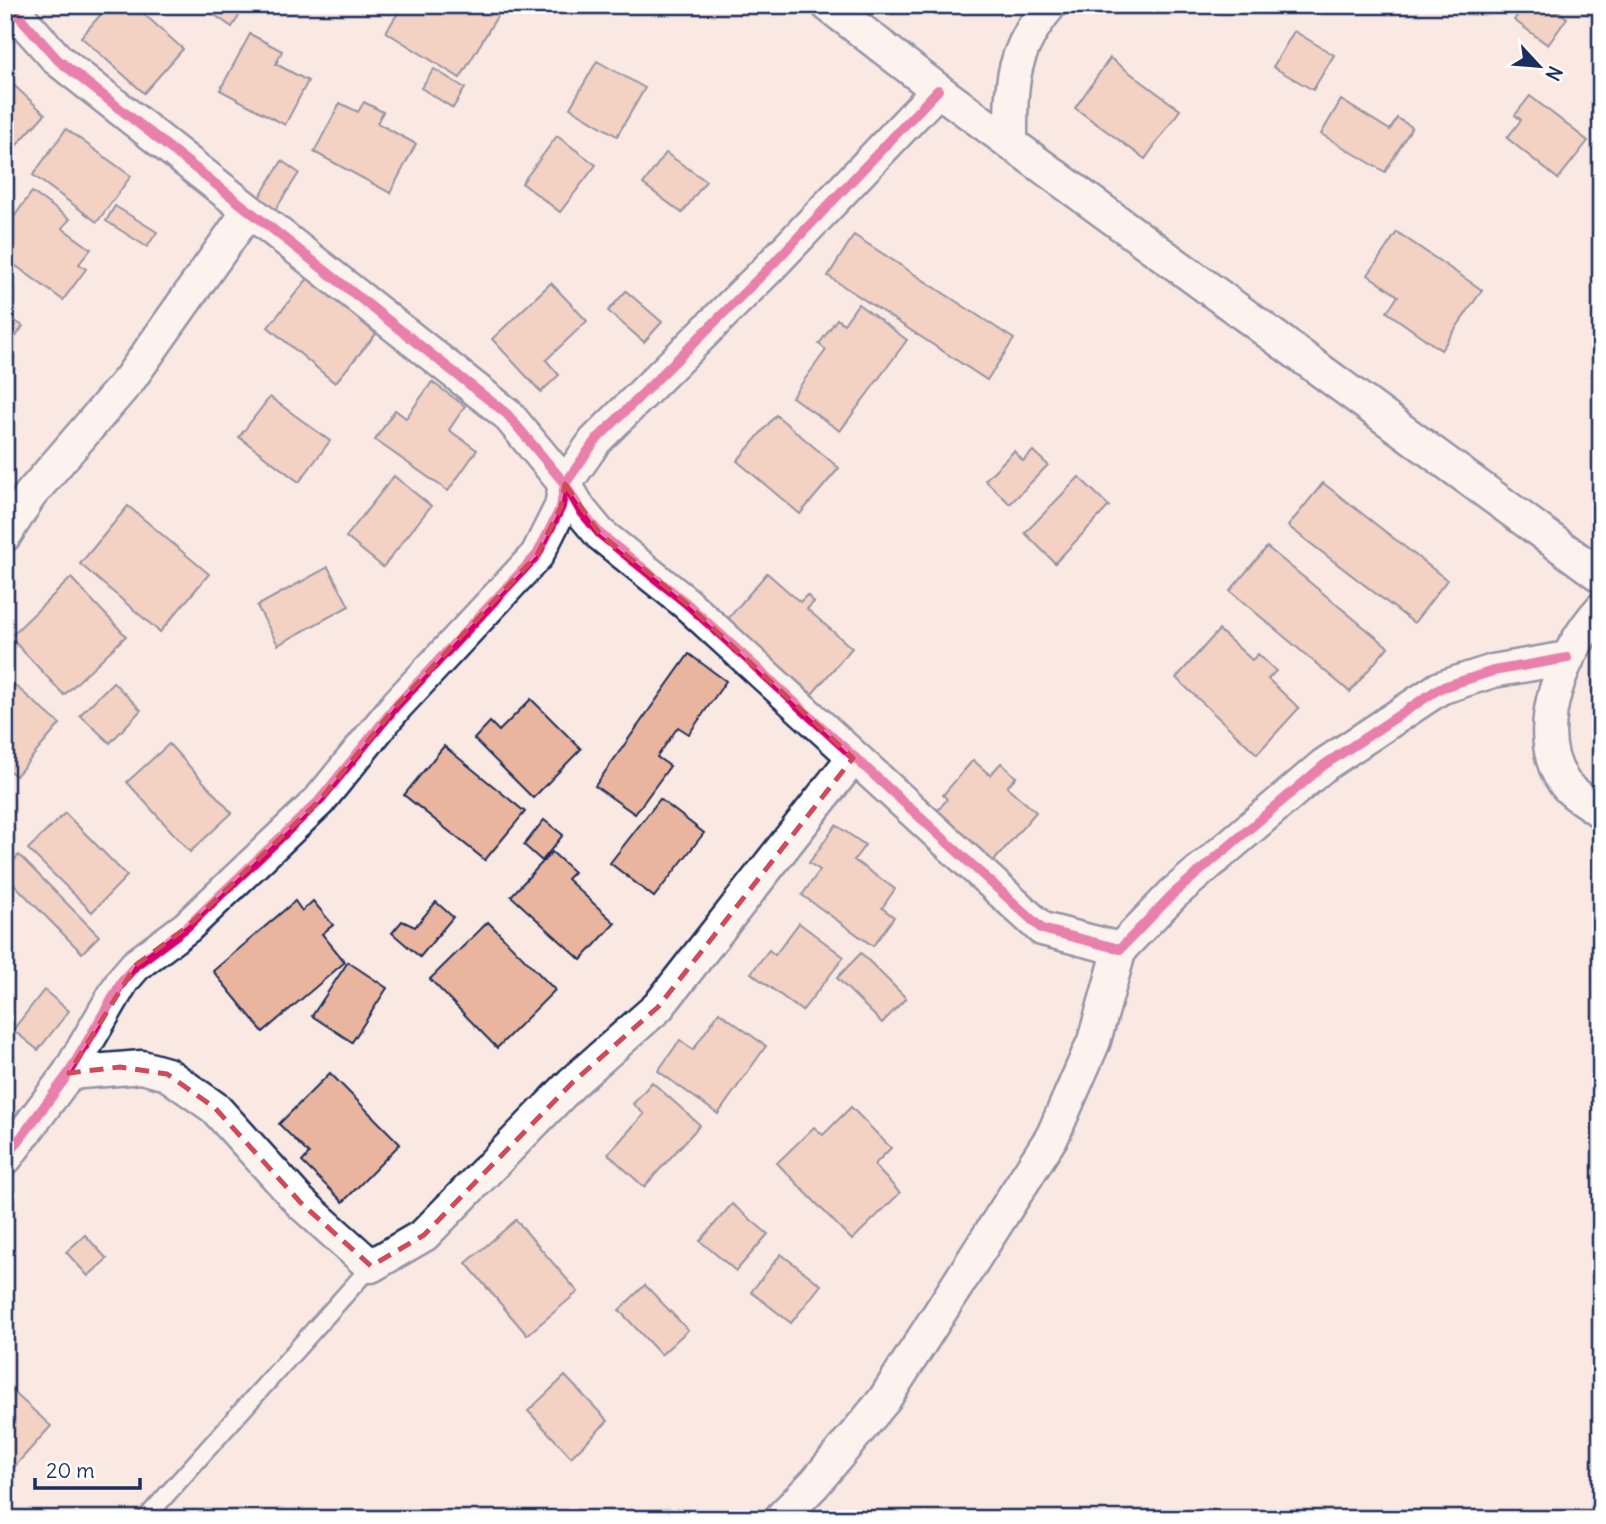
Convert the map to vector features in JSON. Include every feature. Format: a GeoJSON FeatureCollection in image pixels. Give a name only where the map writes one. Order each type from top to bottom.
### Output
{"type":"FeatureCollection","features":[{"type":"Feature","properties":{"kind":"street"},"geometry":{"type":"LineString","coordinates":[[9,5],[58,60],[507,414],[565,484],[580,510],[600,534],[686,603],[1042,929],[1120,949]]}},
{"type":"Feature","properties":{"kind":"street"},"geometry":{"type":"LineString","coordinates":[[828,5],[1011,144],[1601,576]]}},
{"type":"Feature","properties":{"kind":"street"},"geometry":{"type":"LineString","coordinates":[[1011,144],[1011,82],[1030,29],[1050,5]]}},
{"type":"Feature","properties":{"kind":"street"},"geometry":{"type":"LineString","coordinates":[[5,1159],[69,1073],[123,980],[136,965],[187,926],[319,801],[397,705],[537,555],[561,507],[565,484],[595,441],[767,270],[938,90]]}},
{"type":"Feature","properties":{"kind":"street"},"geometry":{"type":"LineString","coordinates":[[5,535],[30,495],[129,380],[248,212]]}},
{"type":"Feature","properties":{"kind":"street"},"geometry":{"type":"LineString","coordinates":[[1601,609],[1587,624],[1567,658],[1548,715],[1552,751],[1563,782],[1601,812]]}},
{"type":"Feature","properties":{"kind":"street"},"geometry":{"type":"LineString","coordinates":[[780,1519],[815,1483],[884,1401],[1053,1135],[1094,1041],[1120,949],[1173,894],[1324,765],[1440,688],[1493,671],[1567,658]]}},
{"type":"Feature","properties":{"kind":"street"},"geometry":{"type":"LineString","coordinates":[[69,1073],[142,1067],[167,1074],[215,1108],[301,1203],[370,1266],[424,1235],[572,1082],[658,1007],[853,758]]}},
{"type":"Feature","properties":{"kind":"lane"},"geometry":{"type":"LineString","coordinates":[[145,1519],[370,1266]]}},
{"type":"Feature","properties":{"kind":"highlighted area"},"geometry":{"type":"Polygon","coordinates":[[[565,484],[600,534],[686,603],[853,758],[658,1007],[573,1082],[424,1235],[371,1266],[301,1203],[215,1108],[167,1074],[120,1067],[69,1073],[136,965],[187,927],[319,801],[397,705],[537,555],[561,507],[565,484]]]}},
{"type":"Feature","properties":{"kind":"building"},"geometry":{"type":"Polygon","coordinates":[[[109,5],[134,5],[183,49],[144,93],[81,37],[109,5]]]}},
{"type":"Feature","properties":{"kind":"building"},"geometry":{"type":"Polygon","coordinates":[[[200,5],[246,5],[232,27],[200,5]]]}},
{"type":"Feature","properties":{"kind":"building"},"geometry":{"type":"Polygon","coordinates":[[[403,5],[452,5],[462,11],[466,5],[502,8],[460,78],[386,32],[403,5]]]}},
{"type":"Feature","properties":{"kind":"building"},"geometry":{"type":"Polygon","coordinates":[[[1524,5],[1550,5],[1567,18],[1548,45],[1514,20],[1524,5]]]}},
{"type":"Feature","properties":{"kind":"building"},"geometry":{"type":"Polygon","coordinates":[[[1294,31],[1334,55],[1313,90],[1273,67],[1294,31]]]}},
{"type":"Feature","properties":{"kind":"building"},"geometry":{"type":"Polygon","coordinates":[[[250,34],[282,51],[276,64],[308,81],[285,125],[220,90],[250,34]]]}},
{"type":"Feature","properties":{"kind":"building"},"geometry":{"type":"Polygon","coordinates":[[[1110,58],[1180,110],[1145,159],[1075,108],[1110,58]]]}},
{"type":"Feature","properties":{"kind":"building"},"geometry":{"type":"Polygon","coordinates":[[[597,61],[645,88],[617,136],[570,108],[597,61]]]}},
{"type":"Feature","properties":{"kind":"building"},"geometry":{"type":"Polygon","coordinates":[[[434,69],[465,88],[453,108],[421,88],[434,69]]]}},
{"type":"Feature","properties":{"kind":"building"},"geometry":{"type":"Polygon","coordinates":[[[5,77],[45,114],[14,148],[5,140],[5,77]]]}},
{"type":"Feature","properties":{"kind":"building"},"geometry":{"type":"Polygon","coordinates":[[[1530,96],[1588,141],[1558,179],[1507,138],[1521,120],[1515,115],[1530,96]]]}},
{"type":"Feature","properties":{"kind":"building"},"geometry":{"type":"Polygon","coordinates":[[[1341,100],[1390,130],[1397,118],[1412,127],[1385,172],[1321,134],[1341,100]]]}},
{"type":"Feature","properties":{"kind":"building"},"geometry":{"type":"Polygon","coordinates":[[[364,102],[383,112],[377,123],[416,144],[390,193],[314,152],[340,103],[358,112],[364,102]]]}},
{"type":"Feature","properties":{"kind":"building"},"geometry":{"type":"Polygon","coordinates":[[[66,129],[131,176],[97,222],[33,175],[66,129]]]}},
{"type":"Feature","properties":{"kind":"building"},"geometry":{"type":"Polygon","coordinates":[[[557,136],[596,165],[560,212],[522,183],[557,136]]]}},
{"type":"Feature","properties":{"kind":"building"},"geometry":{"type":"Polygon","coordinates":[[[666,153],[706,181],[682,213],[643,184],[666,153]]]}},
{"type":"Feature","properties":{"kind":"building"},"geometry":{"type":"Polygon","coordinates":[[[282,161],[299,173],[275,210],[258,199],[282,161]]]}},
{"type":"Feature","properties":{"kind":"building"},"geometry":{"type":"Polygon","coordinates":[[[32,192],[70,219],[62,228],[91,249],[79,264],[86,269],[63,300],[5,258],[5,229],[32,192]]]}},
{"type":"Feature","properties":{"kind":"building"},"geometry":{"type":"Polygon","coordinates":[[[115,206],[157,232],[147,247],[106,221],[115,206]]]}},
{"type":"Feature","properties":{"kind":"building"},"geometry":{"type":"Polygon","coordinates":[[[1397,232],[1482,290],[1441,350],[1387,312],[1398,296],[1368,275],[1397,232]]]}},
{"type":"Feature","properties":{"kind":"building"},"geometry":{"type":"Polygon","coordinates":[[[854,235],[1014,339],[987,380],[828,276],[854,235]]]}},
{"type":"Feature","properties":{"kind":"building"},"geometry":{"type":"Polygon","coordinates":[[[309,277],[376,334],[335,383],[268,327],[309,277]]]}},
{"type":"Feature","properties":{"kind":"building"},"geometry":{"type":"Polygon","coordinates":[[[551,283],[587,321],[546,360],[559,375],[541,392],[492,339],[551,283]]]}},
{"type":"Feature","properties":{"kind":"building"},"geometry":{"type":"Polygon","coordinates":[[[626,291],[662,322],[644,342],[608,311],[626,291]]]}},
{"type":"Feature","properties":{"kind":"building"},"geometry":{"type":"Polygon","coordinates":[[[858,304],[907,340],[840,431],[792,397],[826,350],[819,344],[837,319],[844,324],[858,304]]]}},
{"type":"Feature","properties":{"kind":"building"},"geometry":{"type":"Polygon","coordinates":[[[5,315],[23,326],[5,353],[5,315]]]}},
{"type":"Feature","properties":{"kind":"building"},"geometry":{"type":"Polygon","coordinates":[[[432,382],[465,406],[449,430],[477,450],[448,491],[375,440],[395,410],[406,418],[432,382]]]}},
{"type":"Feature","properties":{"kind":"building"},"geometry":{"type":"Polygon","coordinates":[[[270,397],[330,441],[299,482],[239,437],[270,397]]]}},
{"type":"Feature","properties":{"kind":"building"},"geometry":{"type":"Polygon","coordinates":[[[776,415],[839,468],[800,514],[737,461],[776,415]]]}},
{"type":"Feature","properties":{"kind":"building"},"geometry":{"type":"Polygon","coordinates":[[[1014,451],[1023,461],[1033,451],[1048,465],[1010,504],[985,480],[1014,451]]]}},
{"type":"Feature","properties":{"kind":"building"},"geometry":{"type":"Polygon","coordinates":[[[394,476],[431,506],[383,567],[346,537],[394,476]]]}},
{"type":"Feature","properties":{"kind":"building"},"geometry":{"type":"Polygon","coordinates":[[[1079,477],[1109,506],[1055,563],[1025,533],[1079,477]]]}},
{"type":"Feature","properties":{"kind":"building"},"geometry":{"type":"Polygon","coordinates":[[[1323,483],[1447,580],[1414,623],[1288,526],[1323,483]]]}},
{"type":"Feature","properties":{"kind":"building"},"geometry":{"type":"Polygon","coordinates":[[[128,506],[209,574],[160,632],[80,564],[128,506]]]}},
{"type":"Feature","properties":{"kind":"building"},"geometry":{"type":"Polygon","coordinates":[[[1267,547],[1388,647],[1350,692],[1230,591],[1267,547]]]}},
{"type":"Feature","properties":{"kind":"building"},"geometry":{"type":"Polygon","coordinates":[[[328,567],[349,606],[278,645],[257,606],[328,567]]]}},
{"type":"Feature","properties":{"kind":"building"},"geometry":{"type":"Polygon","coordinates":[[[767,573],[800,602],[807,595],[814,602],[807,609],[852,648],[812,694],[727,620],[767,573]]]}},
{"type":"Feature","properties":{"kind":"building"},"geometry":{"type":"Polygon","coordinates":[[[71,578],[126,636],[64,695],[10,637],[71,578]]]}},
{"type":"Feature","properties":{"kind":"building"},"geometry":{"type":"Polygon","coordinates":[[[1219,630],[1252,660],[1258,654],[1276,671],[1268,679],[1299,708],[1257,754],[1176,678],[1219,630]]]}},
{"type":"Feature","properties":{"kind":"building"},"geometry":{"type":"Polygon","coordinates":[[[689,654],[726,681],[689,734],[678,727],[657,757],[670,766],[635,814],[595,786],[689,654]]]}},
{"type":"Feature","properties":{"kind":"building"},"geometry":{"type":"Polygon","coordinates":[[[5,677],[60,724],[16,776],[5,767],[5,677]]]}},
{"type":"Feature","properties":{"kind":"building"},"geometry":{"type":"Polygon","coordinates":[[[113,682],[141,710],[110,743],[80,715],[113,682]]]}},
{"type":"Feature","properties":{"kind":"building"},"geometry":{"type":"Polygon","coordinates":[[[531,699],[581,749],[533,798],[474,739],[490,722],[499,731],[531,699]]]}},
{"type":"Feature","properties":{"kind":"building"},"geometry":{"type":"Polygon","coordinates":[[[169,744],[232,813],[190,852],[127,782],[169,744]]]}},
{"type":"Feature","properties":{"kind":"building"},"geometry":{"type":"Polygon","coordinates":[[[444,746],[525,812],[485,860],[404,795],[444,746]]]}},
{"type":"Feature","properties":{"kind":"building"},"geometry":{"type":"Polygon","coordinates":[[[973,760],[990,775],[1001,763],[1016,777],[1007,787],[1036,812],[993,862],[936,813],[947,799],[943,795],[973,760]]]}},
{"type":"Feature","properties":{"kind":"building"},"geometry":{"type":"Polygon","coordinates":[[[660,799],[704,833],[654,897],[610,863],[660,799]]]}},
{"type":"Feature","properties":{"kind":"building"},"geometry":{"type":"Polygon","coordinates":[[[65,813],[127,876],[92,912],[28,849],[65,813]]]}},
{"type":"Feature","properties":{"kind":"building"},"geometry":{"type":"Polygon","coordinates":[[[544,820],[563,835],[542,861],[524,845],[544,820]]]}},
{"type":"Feature","properties":{"kind":"building"},"geometry":{"type":"Polygon","coordinates":[[[836,825],[865,845],[854,860],[895,889],[882,908],[894,917],[873,946],[802,895],[820,870],[809,863],[836,825]]]}},
{"type":"Feature","properties":{"kind":"building"},"geometry":{"type":"Polygon","coordinates":[[[552,852],[574,872],[567,879],[615,923],[581,960],[511,896],[552,852]]]}},
{"type":"Feature","properties":{"kind":"building"},"geometry":{"type":"Polygon","coordinates":[[[19,855],[99,936],[82,953],[5,875],[5,870],[19,855]]]}},
{"type":"Feature","properties":{"kind":"building"},"geometry":{"type":"Polygon","coordinates":[[[295,901],[302,911],[313,901],[333,925],[322,934],[345,962],[263,1032],[213,971],[295,901]]]}},
{"type":"Feature","properties":{"kind":"building"},"geometry":{"type":"Polygon","coordinates":[[[436,902],[453,917],[420,957],[392,933],[402,921],[415,927],[436,902]]]}},
{"type":"Feature","properties":{"kind":"building"},"geometry":{"type":"Polygon","coordinates":[[[488,922],[555,990],[497,1048],[430,979],[488,922]]]}},
{"type":"Feature","properties":{"kind":"building"},"geometry":{"type":"Polygon","coordinates":[[[799,923],[844,957],[802,1011],[751,973],[769,950],[775,955],[799,923]]]}},
{"type":"Feature","properties":{"kind":"building"},"geometry":{"type":"Polygon","coordinates":[[[861,953],[906,998],[882,1023],[837,978],[861,953]]]}},
{"type":"Feature","properties":{"kind":"building"},"geometry":{"type":"Polygon","coordinates":[[[348,962],[387,988],[352,1042],[312,1016],[348,962]]]}},
{"type":"Feature","properties":{"kind":"building"},"geometry":{"type":"Polygon","coordinates":[[[44,990],[69,1011],[38,1050],[13,1030],[44,990]]]}},
{"type":"Feature","properties":{"kind":"building"},"geometry":{"type":"Polygon","coordinates":[[[719,1012],[766,1046],[718,1114],[658,1071],[680,1040],[693,1050],[719,1012]]]}},
{"type":"Feature","properties":{"kind":"building"},"geometry":{"type":"Polygon","coordinates":[[[330,1073],[400,1144],[343,1202],[302,1162],[309,1154],[279,1124],[330,1073]]]}},
{"type":"Feature","properties":{"kind":"building"},"geometry":{"type":"Polygon","coordinates":[[[652,1082],[700,1125],[644,1187],[608,1154],[644,1114],[633,1104],[652,1082]]]}},
{"type":"Feature","properties":{"kind":"building"},"geometry":{"type":"Polygon","coordinates":[[[851,1107],[891,1148],[874,1165],[900,1193],[852,1240],[777,1163],[814,1127],[823,1135],[851,1107]]]}},
{"type":"Feature","properties":{"kind":"building"},"geometry":{"type":"Polygon","coordinates":[[[732,1204],[768,1234],[736,1271],[700,1241],[732,1204]]]}},
{"type":"Feature","properties":{"kind":"building"},"geometry":{"type":"Polygon","coordinates":[[[516,1220],[578,1292],[527,1335],[466,1263],[516,1220]]]}},
{"type":"Feature","properties":{"kind":"building"},"geometry":{"type":"Polygon","coordinates":[[[85,1235],[107,1259],[88,1276],[66,1252],[85,1235]]]}},
{"type":"Feature","properties":{"kind":"building"},"geometry":{"type":"Polygon","coordinates":[[[781,1254],[821,1285],[791,1323],[751,1292],[781,1254]]]}},
{"type":"Feature","properties":{"kind":"building"},"geometry":{"type":"Polygon","coordinates":[[[645,1285],[688,1330],[661,1355],[619,1310],[645,1285]]]}},
{"type":"Feature","properties":{"kind":"building"},"geometry":{"type":"Polygon","coordinates":[[[565,1376],[608,1421],[571,1457],[528,1411],[565,1376]]]}},
{"type":"Feature","properties":{"kind":"building"},"geometry":{"type":"Polygon","coordinates":[[[8,1387],[51,1426],[7,1475],[5,1390],[8,1387]]]}},
{"type":"Feature","properties":{"kind":"cycle path"},"geometry":{"type":"LineString","coordinates":[[9,5],[58,60],[507,414],[565,484],[580,510],[600,534],[686,603],[1042,929],[1120,949],[1173,894],[1324,765],[1440,688],[1493,671],[1567,658]]}},
{"type":"Feature","properties":{"kind":"cycle path"},"geometry":{"type":"LineString","coordinates":[[5,1159],[69,1073],[123,980],[136,965],[187,927],[319,801],[397,705],[537,555],[561,507],[565,484],[595,441],[767,270],[938,90]]}}]}
